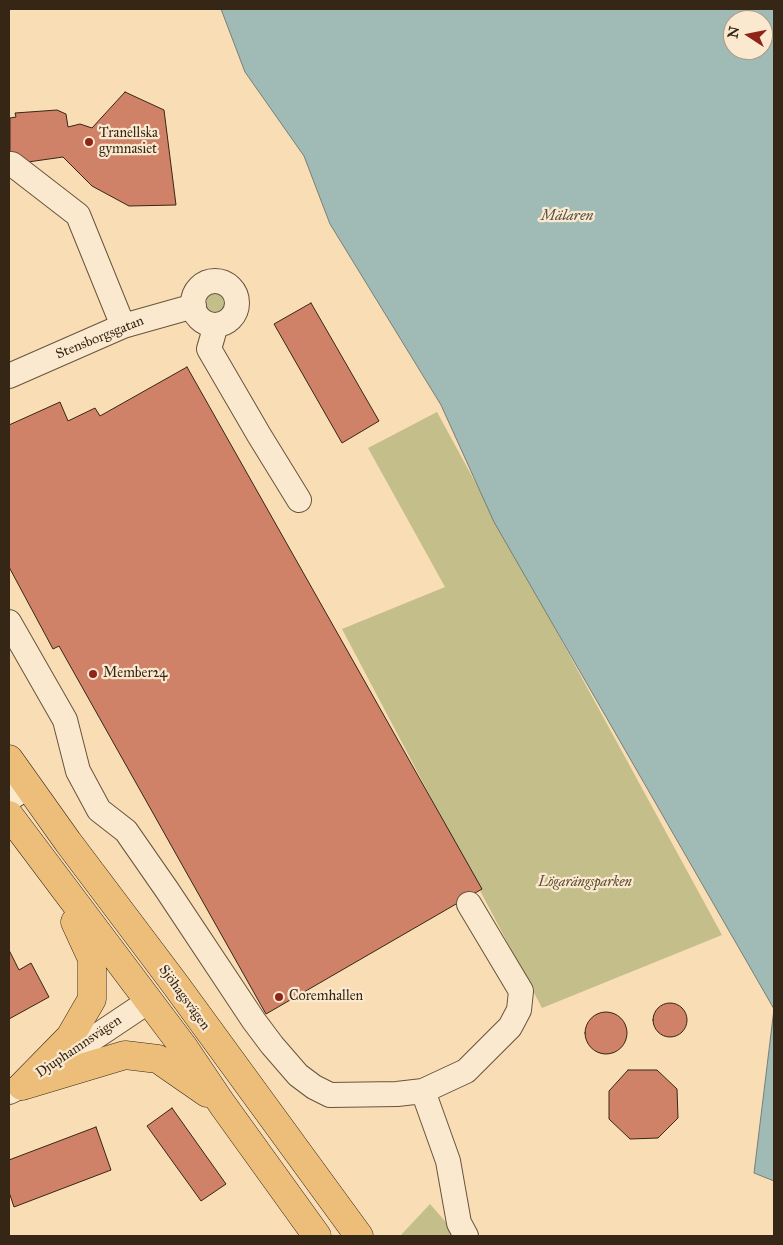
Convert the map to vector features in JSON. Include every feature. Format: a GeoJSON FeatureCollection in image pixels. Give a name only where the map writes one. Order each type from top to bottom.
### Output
{"type":"FeatureCollection","features":[{"type":"Feature","properties":{"kind":"main road","name":"Sjöhagsvägen"},"geometry":{"type":"LineString","coordinates":[[9,759],[19,793],[68,842],[175,984],[359,1236]]}},
{"type":"Feature","properties":{"kind":"main road"},"geometry":{"type":"LineString","coordinates":[[9,814],[185,1049],[317,1236]]}},
{"type":"Feature","properties":{"kind":"main road"},"geometry":{"type":"LineString","coordinates":[[15,1089],[70,1037],[92,999],[92,959],[54,876]]}},
{"type":"Feature","properties":{"kind":"main road"},"geometry":{"type":"LineString","coordinates":[[149,1001],[175,984]]}},
{"type":"Feature","properties":{"kind":"main road"},"geometry":{"type":"LineString","coordinates":[[149,1001],[169,1005],[272,1138],[300,1156]]}},
{"type":"Feature","properties":{"kind":"main road"},"geometry":{"type":"LineString","coordinates":[[15,1089],[124,1055],[158,1059],[222,1104]]}},
{"type":"Feature","properties":{"kind":"street"},"geometry":{"type":"LineString","coordinates":[[9,164],[12,164],[78,215],[123,326]]}},
{"type":"Feature","properties":{"kind":"street"},"geometry":{"type":"LineString","coordinates":[[220,282],[232,289],[237,301],[234,315],[223,324],[216,325],[204,322],[194,306],[197,292],[207,284],[220,282]]}},
{"type":"Feature","properties":{"kind":"street","name":"Stensborgsgatan"},"geometry":{"type":"LineString","coordinates":[[9,376],[123,326],[194,306]]}},
{"type":"Feature","properties":{"kind":"street"},"geometry":{"type":"LineString","coordinates":[[216,325],[210,349],[299,500]]}},
{"type":"Feature","properties":{"kind":"street"},"geometry":{"type":"LineString","coordinates":[[9,622],[65,720],[78,771],[99,810],[126,831],[272,1045],[298,1075],[314,1087],[330,1095],[397,1094],[423,1090],[466,1071],[510,1028],[519,1010],[521,991],[469,904]]}},
{"type":"Feature","properties":{"kind":"street","name":"Djuphamnsvägen"},"geometry":{"type":"LineString","coordinates":[[15,1089],[149,1001]]}},
{"type":"Feature","properties":{"kind":"street"},"geometry":{"type":"LineString","coordinates":[[423,1090],[448,1161],[459,1223],[466,1236]]}},
{"type":"Feature","properties":{"kind":"green space"},"geometry":{"type":"Polygon","coordinates":[[[219,287],[225,289],[230,294],[233,305],[230,311],[223,317],[208,321],[203,317],[199,301],[201,295],[206,291],[219,287]]]}},
{"type":"Feature","properties":{"kind":"green space","name":"Lögarängsparken"},"geometry":{"type":"Polygon","coordinates":[[[437,412],[722,935],[542,1008],[342,629],[445,587],[368,448],[437,412]]]}},
{"type":"Feature","properties":{"kind":"green space"},"geometry":{"type":"Polygon","coordinates":[[[430,1204],[458,1236],[400,1236],[430,1204]]]}},
{"type":"Feature","properties":{"kind":"water","name":"Mälaren"},"geometry":{"type":"Polygon","coordinates":[[[221,9],[774,9],[774,1009],[494,522],[441,405],[330,224],[304,156],[245,72],[221,9]]]}},
{"type":"Feature","properties":{"kind":"water"},"geometry":{"type":"Polygon","coordinates":[[[774,1009],[774,1181],[754,1173],[774,1009]]]}},
{"type":"Feature","properties":{"kind":"building","name":"Tranellska gymnasiet"},"geometry":{"type":"Polygon","coordinates":[[[125,92],[164,110],[176,205],[129,206],[92,186],[63,157],[21,163],[10,156],[10,118],[16,117],[15,113],[57,110],[66,114],[68,127],[80,124],[92,128],[125,92]]]}},
{"type":"Feature","properties":{"kind":"building"},"geometry":{"type":"Polygon","coordinates":[[[311,303],[379,421],[342,443],[274,324],[311,303]]]}},
{"type":"Feature","properties":{"kind":"building"},"geometry":{"type":"Polygon","coordinates":[[[187,367],[482,889],[266,1014],[59,646],[53,649],[9,567],[9,425],[60,402],[68,421],[95,408],[100,416],[187,367]]]}},
{"type":"Feature","properties":{"kind":"building"},"geometry":{"type":"Polygon","coordinates":[[[9,950],[19,970],[31,963],[49,997],[9,1019],[9,950]]]}},
{"type":"Feature","properties":{"kind":"building"},"geometry":{"type":"Polygon","coordinates":[[[670,1003],[677,1004],[682,1008],[686,1013],[686,1027],[682,1032],[677,1036],[670,1037],[663,1036],[658,1032],[654,1027],[653,1020],[654,1013],[658,1008],[663,1004],[670,1003]]]}},
{"type":"Feature","properties":{"kind":"building"},"geometry":{"type":"Polygon","coordinates":[[[610,1012],[618,1015],[624,1021],[627,1033],[624,1045],[618,1051],[602,1054],[594,1051],[588,1045],[585,1029],[588,1021],[594,1015],[610,1012]]]}},
{"type":"Feature","properties":{"kind":"building"},"geometry":{"type":"Polygon","coordinates":[[[628,1070],[657,1070],[677,1089],[678,1118],[658,1138],[630,1139],[609,1119],[609,1091],[628,1070]]]}},
{"type":"Feature","properties":{"kind":"building"},"geometry":{"type":"Polygon","coordinates":[[[172,1108],[226,1184],[201,1201],[147,1126],[172,1108]]]}},
{"type":"Feature","properties":{"kind":"building"},"geometry":{"type":"Polygon","coordinates":[[[96,1127],[111,1170],[14,1207],[9,1192],[9,1160],[96,1127]]]}},
{"type":"Feature","properties":{"kind":"place","name":"Tranellska gymnasiet"},"geometry":{"type":"Point","coordinates":[89,142]}},
{"type":"Feature","properties":{"kind":"place","name":"Member24"},"geometry":{"type":"Point","coordinates":[93,674]}},
{"type":"Feature","properties":{"kind":"place","name":"Coremhallen"},"geometry":{"type":"Point","coordinates":[279,997]}}]}
